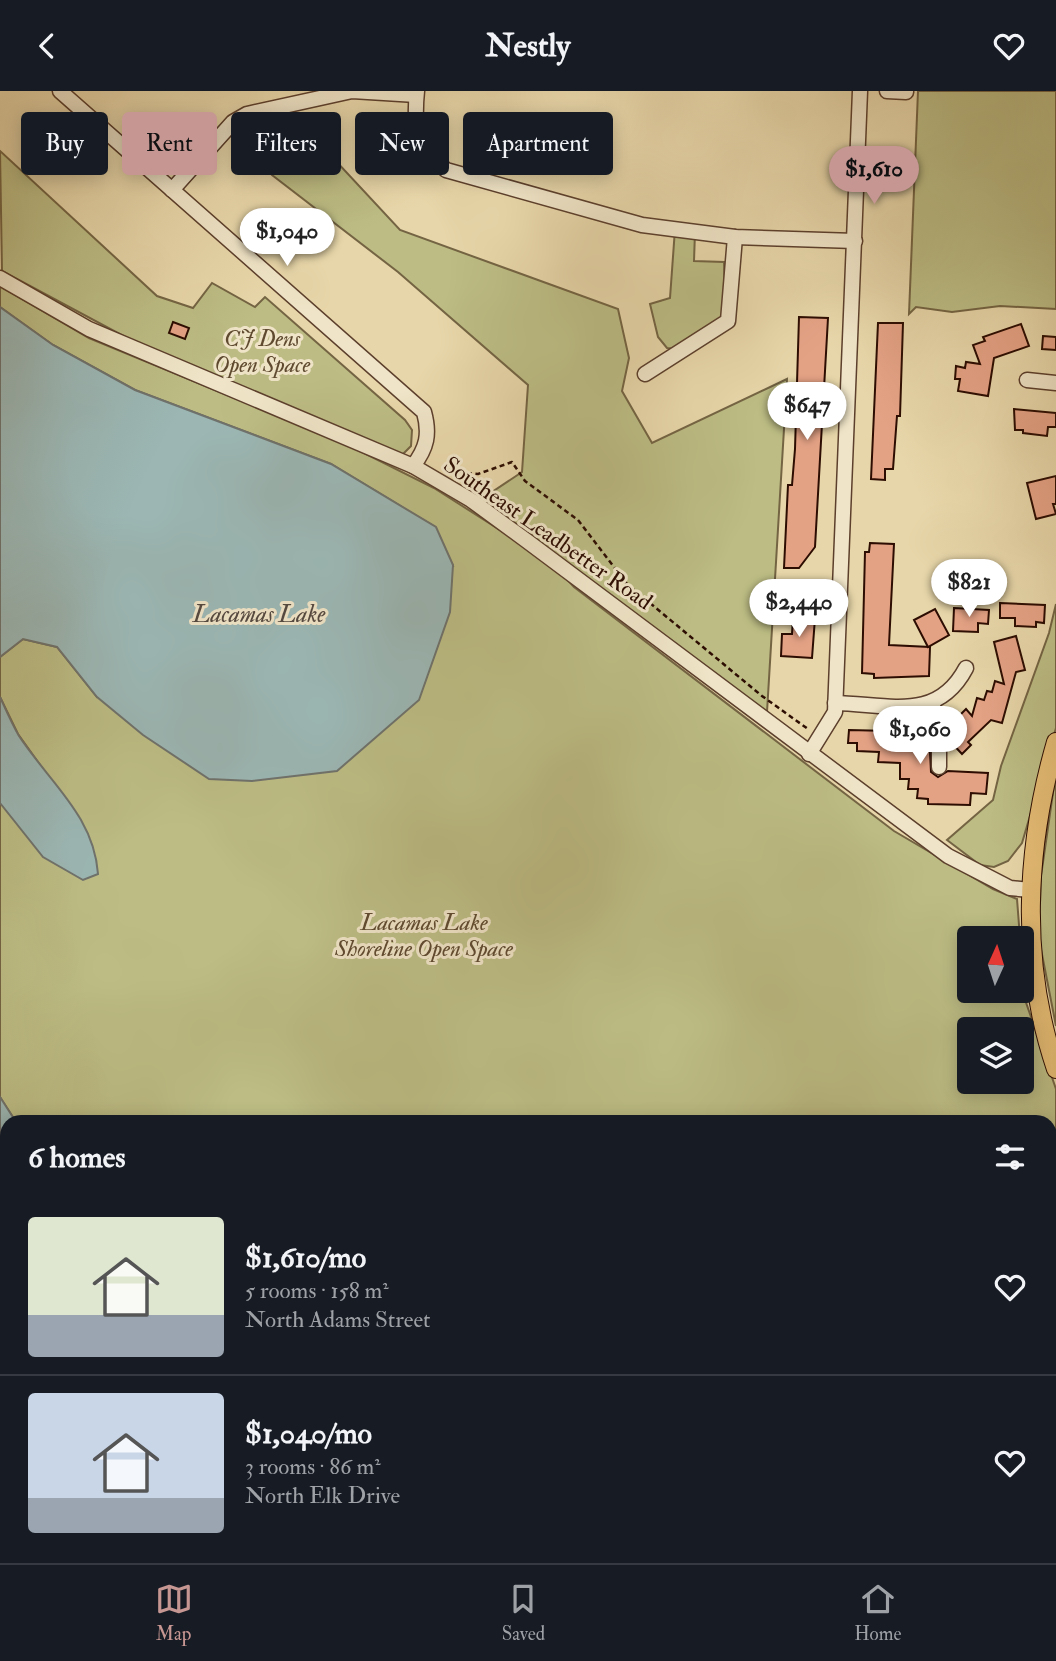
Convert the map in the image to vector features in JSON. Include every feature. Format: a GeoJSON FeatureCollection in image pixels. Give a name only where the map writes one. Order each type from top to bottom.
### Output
{"type":"FeatureCollection","features":[{"type":"Feature","properties":{"kind":"main road"},"geometry":{"type":"LineString","coordinates":[[1056,742],[1036,833],[1030,890],[1033,964],[1056,1069]]}},
{"type":"Feature","properties":{"kind":"street"},"geometry":{"type":"LineString","coordinates":[[172,190],[233,122],[247,114],[352,91],[417,93],[418,139],[446,170],[606,218],[735,237],[855,241]]}},
{"type":"Feature","properties":{"kind":"street"},"geometry":{"type":"LineString","coordinates":[[809,754],[833,718],[835,703],[860,91]]}},
{"type":"Feature","properties":{"kind":"street"},"geometry":{"type":"LineString","coordinates":[[887,91],[906,92]]}},
{"type":"Feature","properties":{"kind":"street"},"geometry":{"type":"LineString","coordinates":[[63,92],[425,412],[429,431],[424,453],[413,466]]}},
{"type":"Feature","properties":{"kind":"street"},"geometry":{"type":"LineString","coordinates":[[645,374],[728,321],[735,237]]}},
{"type":"Feature","properties":{"kind":"street","name":"Southeast Leadbetter Road"},"geometry":{"type":"LineString","coordinates":[[0,278],[89,329],[413,466],[440,481],[527,541],[809,754],[960,864],[1010,888],[1030,890]]}},
{"type":"Feature","properties":{"kind":"street"},"geometry":{"type":"LineString","coordinates":[[1027,380],[1056,383]]}},
{"type":"Feature","properties":{"kind":"street"},"geometry":{"type":"LineString","coordinates":[[835,703],[911,707],[931,703],[951,692],[965,668]]}},
{"type":"Feature","properties":{"kind":"street"},"geometry":{"type":"LineString","coordinates":[[931,703],[939,719],[939,767]]}},
{"type":"Feature","properties":{"kind":"path"},"geometry":{"type":"LineString","coordinates":[[440,481],[449,472],[478,474],[512,462],[525,481],[578,520],[627,585],[762,696],[820,738]]}},
{"type":"Feature","properties":{"kind":"green space"},"geometry":{"type":"Polygon","coordinates":[[[918,91],[1056,91],[1056,309],[1000,306],[952,312],[916,307],[909,314],[918,91]]]}},
{"type":"Feature","properties":{"kind":"green space","name":"CJ Dens Open Space"},"geometry":{"type":"Polygon","coordinates":[[[0,151],[21,170],[21,175],[26,175],[157,296],[193,308],[212,283],[255,307],[265,297],[405,420],[412,430],[411,446],[400,457],[157,354],[2,271],[0,151]]]}},
{"type":"Feature","properties":{"kind":"green space"},"geometry":{"type":"Polygon","coordinates":[[[341,166],[400,230],[618,309],[629,358],[622,391],[652,443],[787,379],[767,712],[477,502],[522,472],[528,385],[398,272],[272,175],[341,175],[341,166]]]}},
{"type":"Feature","properties":{"kind":"green space"},"geometry":{"type":"Polygon","coordinates":[[[675,229],[695,232],[694,261],[724,262],[725,302],[721,323],[676,349],[667,348],[658,337],[650,304],[670,298],[675,229]]]}},
{"type":"Feature","properties":{"kind":"green space","name":"Lacamas Lake Shoreline Open Space"},"geometry":{"type":"Polygon","coordinates":[[[0,286],[89,338],[348,445],[434,488],[552,563],[574,587],[894,831],[993,889],[1017,899],[1019,926],[957,926],[957,1003],[1026,1003],[1031,1017],[957,1017],[957,1094],[1034,1094],[1034,1026],[1056,1089],[1056,1115],[12,1115],[0,1097],[0,803],[48,776],[18,734],[0,697],[0,657],[23,639],[57,647],[97,697],[453,566],[435,527],[331,464],[135,390],[53,345],[0,307],[0,286]]]}},
{"type":"Feature","properties":{"kind":"green space"},"geometry":{"type":"Polygon","coordinates":[[[1056,604],[1056,728],[1022,843],[1008,861],[994,867],[980,865],[947,840],[993,800],[1001,766],[1049,633],[1056,604]]]}},
{"type":"Feature","properties":{"kind":"green space"},"geometry":{"type":"Polygon","coordinates":[[[1056,772],[1056,1026],[1039,939],[1040,883],[1056,772]]]}},
{"type":"Feature","properties":{"kind":"water","name":"Lacamas Lake"},"geometry":{"type":"Polygon","coordinates":[[[0,307],[53,345],[135,390],[331,464],[436,527],[453,565],[450,612],[419,700],[337,771],[252,781],[209,779],[143,735],[97,697],[57,647],[23,639],[0,657],[0,307]]]}},
{"type":"Feature","properties":{"kind":"water"},"geometry":{"type":"Polygon","coordinates":[[[0,697],[19,736],[79,817],[95,853],[98,874],[83,880],[43,857],[0,803],[0,697]]]}},
{"type":"Feature","properties":{"kind":"water"},"geometry":{"type":"Polygon","coordinates":[[[0,1097],[12,1115],[0,1115],[0,1097]]]}},
{"type":"Feature","properties":{"kind":"building"},"geometry":{"type":"Polygon","coordinates":[[[799,317],[828,318],[815,547],[799,568],[784,568],[788,485],[792,485],[795,449],[799,317]]]}},
{"type":"Feature","properties":{"kind":"building"},"geometry":{"type":"Polygon","coordinates":[[[173,322],[189,328],[185,339],[169,333],[173,322]]]}},
{"type":"Feature","properties":{"kind":"building"},"geometry":{"type":"Polygon","coordinates":[[[878,323],[903,323],[900,416],[897,416],[893,469],[885,469],[885,480],[871,479],[878,323]]]}},
{"type":"Feature","properties":{"kind":"building"},"geometry":{"type":"Polygon","coordinates":[[[1021,324],[1029,346],[994,358],[988,396],[958,391],[960,379],[955,379],[956,366],[965,368],[966,362],[980,364],[973,345],[985,341],[983,337],[1021,324]]]}},
{"type":"Feature","properties":{"kind":"building"},"geometry":{"type":"Polygon","coordinates":[[[1043,336],[1056,337],[1056,350],[1042,349],[1043,336]]]}},
{"type":"Feature","properties":{"kind":"building"},"geometry":{"type":"Polygon","coordinates":[[[1014,409],[1056,413],[1056,427],[1048,427],[1047,436],[1015,430],[1014,409]]]}},
{"type":"Feature","properties":{"kind":"building"},"geometry":{"type":"Polygon","coordinates":[[[1056,476],[1056,504],[1053,504],[1056,514],[1036,519],[1027,483],[1056,476]]]}},
{"type":"Feature","properties":{"kind":"building"},"geometry":{"type":"Polygon","coordinates":[[[870,543],[894,544],[889,645],[930,647],[929,676],[874,678],[874,674],[862,673],[865,552],[869,552],[870,543]]]}},
{"type":"Feature","properties":{"kind":"building"},"geometry":{"type":"Polygon","coordinates":[[[1000,603],[1045,605],[1044,623],[1036,622],[1036,627],[1015,626],[1015,618],[1000,618],[1000,603]]]}},
{"type":"Feature","properties":{"kind":"building"},"geometry":{"type":"Polygon","coordinates":[[[954,608],[989,610],[988,624],[978,623],[978,632],[953,631],[954,608]]]}},
{"type":"Feature","properties":{"kind":"building"},"geometry":{"type":"Polygon","coordinates":[[[935,609],[949,635],[928,647],[914,620],[935,609]]]}},
{"type":"Feature","properties":{"kind":"building"},"geometry":{"type":"Polygon","coordinates":[[[793,617],[815,618],[812,658],[781,656],[782,634],[792,634],[793,617]]]}},
{"type":"Feature","properties":{"kind":"building"},"geometry":{"type":"Polygon","coordinates":[[[1016,636],[1025,670],[1016,672],[1002,723],[991,720],[968,742],[971,745],[962,754],[949,740],[949,726],[966,709],[972,716],[977,698],[984,700],[987,691],[992,692],[995,681],[1004,684],[994,642],[1016,636]]]}},
{"type":"Feature","properties":{"kind":"building"},"geometry":{"type":"Polygon","coordinates":[[[849,730],[929,732],[931,772],[938,777],[948,771],[988,773],[986,794],[971,793],[970,805],[928,804],[928,799],[917,798],[918,789],[908,789],[909,779],[900,779],[900,763],[878,762],[879,752],[857,751],[857,743],[848,743],[849,730]]]}}]}
